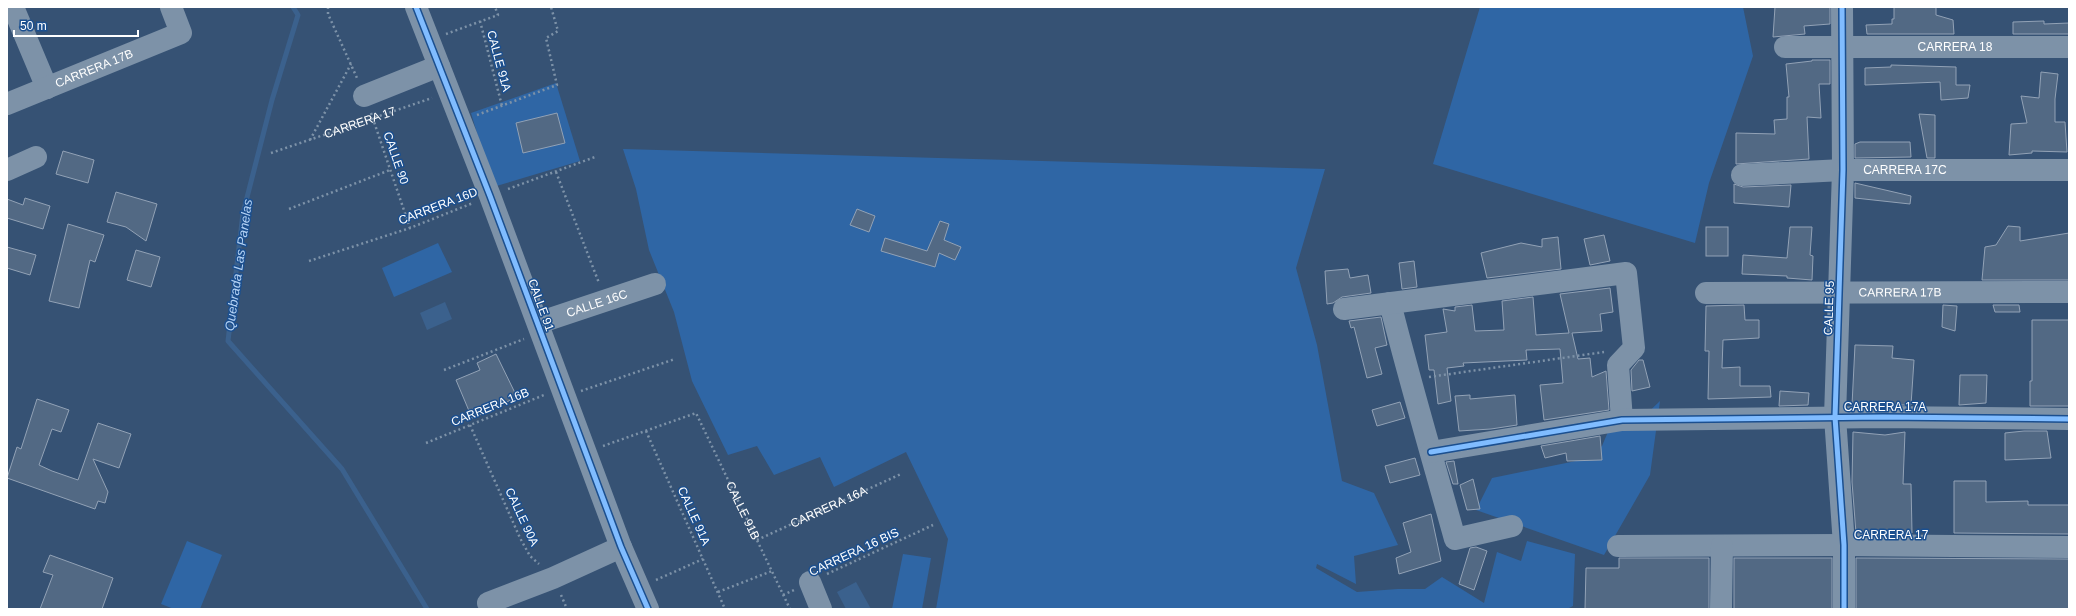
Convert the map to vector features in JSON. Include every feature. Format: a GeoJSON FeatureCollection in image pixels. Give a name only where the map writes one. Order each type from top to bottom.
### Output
{"type":"FeatureCollection","features":[{"type":"Feature","properties":{"kind":"street","name":"CARRERA 17B"},"geometry":{"type":"LineString","coordinates":[[7,104],[181,33],[171,7]]}},
{"type":"Feature","properties":{"kind":"street","name":"CALLE 91"},"geometry":{"type":"LineString","coordinates":[[416,7],[490,196],[562,393],[586,452],[621,547],[648,609]]}},
{"type":"Feature","properties":{"kind":"street","name":"CALLE 95"},"geometry":{"type":"LineString","coordinates":[[1842,7],[1843,170],[1835,417],[1844,545],[1844,609]]}},
{"type":"Feature","properties":{"kind":"street"},"geometry":{"type":"LineString","coordinates":[[20,9],[47,88]]}},
{"type":"Feature","properties":{"kind":"street","name":"CARRERA 18"},"geometry":{"type":"LineString","coordinates":[[1785,47],[2069,47]]}},
{"type":"Feature","properties":{"kind":"street","name":"CARRERA 17"},"geometry":{"type":"LineString","coordinates":[[364,96],[440,66]]}},
{"type":"Feature","properties":{"kind":"street"},"geometry":{"type":"LineString","coordinates":[[7,170],[36,157]]}},
{"type":"Feature","properties":{"kind":"street","name":"CARRERA 17C"},"geometry":{"type":"LineString","coordinates":[[1742,175],[1843,170],[2069,170]]}},
{"type":"Feature","properties":{"kind":"street"},"geometry":{"type":"LineString","coordinates":[[1344,310],[1626,273],[1634,348],[1618,366],[1622,420]]}},
{"type":"Feature","properties":{"kind":"street","name":"CALLE 16C"},"geometry":{"type":"LineString","coordinates":[[539,328],[606,301],[655,284]]}},
{"type":"Feature","properties":{"kind":"street","name":"CARRERA 17B"},"geometry":{"type":"LineString","coordinates":[[1706,293],[1840,294],[2069,292]]}},
{"type":"Feature","properties":{"kind":"street"},"geometry":{"type":"LineString","coordinates":[[1390,303],[1409,380],[1455,539],[1512,526]]}},
{"type":"Feature","properties":{"kind":"street","name":"CARRERA 17A"},"geometry":{"type":"LineString","coordinates":[[1431,452],[1622,420],[1835,417],[2069,419]]}},
{"type":"Feature","properties":{"kind":"street","name":"CARRERA 17"},"geometry":{"type":"LineString","coordinates":[[1618,546],[1844,545],[2069,547]]}},
{"type":"Feature","properties":{"kind":"street"},"geometry":{"type":"LineString","coordinates":[[1721,609],[1722,546]]}},
{"type":"Feature","properties":{"kind":"street"},"geometry":{"type":"LineString","coordinates":[[488,603],[553,578],[621,547]]}},
{"type":"Feature","properties":{"kind":"street"},"geometry":{"type":"LineString","coordinates":[[810,582],[821,609]]}},
{"type":"Feature","properties":{"kind":"path"},"geometry":{"type":"LineString","coordinates":[[461,121],[557,85],[546,38],[558,31],[551,7]]}},
{"type":"Feature","properties":{"kind":"path"},"geometry":{"type":"LineString","coordinates":[[429,40],[480,21]]}},
{"type":"Feature","properties":{"kind":"path"},"geometry":{"type":"LineString","coordinates":[[310,140],[351,64]]}},
{"type":"Feature","properties":{"kind":"path"},"geometry":{"type":"LineString","coordinates":[[289,209],[390,170]]}},
{"type":"Feature","properties":{"kind":"path"},"geometry":{"type":"LineString","coordinates":[[556,172],[606,301]]}},
{"type":"Feature","properties":{"kind":"path"},"geometry":{"type":"LineString","coordinates":[[444,370],[539,328]]}},
{"type":"Feature","properties":{"kind":"path"},"geometry":{"type":"LineString","coordinates":[[1409,380],[1634,348]]}},
{"type":"Feature","properties":{"kind":"path"},"geometry":{"type":"LineString","coordinates":[[586,452],[646,431]]}},
{"type":"Feature","properties":{"kind":"path"},"geometry":{"type":"LineString","coordinates":[[638,588],[703,559]]}},
{"type":"Feature","properties":{"kind":"path"},"geometry":{"type":"LineString","coordinates":[[718,592],[772,571]]}},
{"type":"Feature","properties":{"kind":"shaded area"},"geometry":{"type":"Polygon","coordinates":[[[1480,7],[1743,7],[1753,56],[1709,183],[1695,243],[1433,164],[1480,7]]]}},
{"type":"Feature","properties":{"kind":"shaded area"},"geometry":{"type":"Polygon","coordinates":[[[556,83],[580,161],[493,187],[471,113],[556,83]]]}},
{"type":"Feature","properties":{"kind":"shaded area"},"geometry":{"type":"Polygon","coordinates":[[[623,149],[1325,169],[1296,268],[1317,345],[1342,481],[1374,493],[1398,545],[1354,556],[1356,584],[1317,564],[1316,568],[1357,592],[1425,589],[1442,577],[1484,603],[1497,552],[1521,561],[1527,541],[1575,554],[1573,606],[1567,609],[936,609],[948,539],[906,452],[834,487],[820,457],[774,475],[757,446],[728,455],[692,381],[674,312],[649,250],[636,189],[623,149]]]}},
{"type":"Feature","properties":{"kind":"shaded area"},"geometry":{"type":"Polygon","coordinates":[[[438,243],[452,272],[394,297],[382,268],[438,243]]]}},
{"type":"Feature","properties":{"kind":"shaded area"},"geometry":{"type":"Polygon","coordinates":[[[445,302],[452,319],[427,330],[420,313],[445,302]]]}},
{"type":"Feature","properties":{"kind":"shaded area"},"geometry":{"type":"Polygon","coordinates":[[[1660,401],[1650,475],[1604,555],[1476,510],[1492,478],[1581,460],[1602,446],[1610,427],[1637,423],[1660,401]]]}},
{"type":"Feature","properties":{"kind":"shaded area"},"geometry":{"type":"Polygon","coordinates":[[[187,541],[222,555],[200,609],[174,609],[161,604],[187,541]]]}},
{"type":"Feature","properties":{"kind":"shaded area"},"geometry":{"type":"Polygon","coordinates":[[[903,554],[931,558],[922,609],[892,609],[903,554]]]}},
{"type":"Feature","properties":{"kind":"shaded area"},"geometry":{"type":"Polygon","coordinates":[[[856,582],[871,609],[846,609],[837,592],[856,582]]]}},
{"type":"Feature","properties":{"kind":"building"},"geometry":{"type":"Polygon","coordinates":[[[1775,7],[1830,7],[1830,24],[1804,26],[1805,34],[1773,37],[1775,7]]]}},
{"type":"Feature","properties":{"kind":"building"},"geometry":{"type":"Polygon","coordinates":[[[1894,7],[1936,7],[1936,15],[1953,20],[1954,34],[1867,34],[1866,25],[1892,24],[1892,19],[1894,19],[1894,7]]]}},
{"type":"Feature","properties":{"kind":"building"},"geometry":{"type":"Polygon","coordinates":[[[2044,21],[2044,24],[2069,23],[2069,34],[2013,34],[2013,22],[2044,21]]]}},
{"type":"Feature","properties":{"kind":"building"},"geometry":{"type":"Polygon","coordinates":[[[1812,60],[1830,60],[1830,84],[1819,84],[1821,118],[1807,117],[1809,159],[1736,164],[1736,133],[1775,134],[1774,120],[1787,119],[1787,97],[1789,97],[1786,64],[1812,60]]]}},
{"type":"Feature","properties":{"kind":"building"},"geometry":{"type":"Polygon","coordinates":[[[1891,65],[1956,67],[1956,85],[1970,85],[1968,98],[1941,100],[1940,82],[1865,85],[1865,68],[1891,67],[1891,65]]]}},
{"type":"Feature","properties":{"kind":"building"},"geometry":{"type":"Polygon","coordinates":[[[2041,72],[2058,74],[2055,99],[2055,122],[2065,122],[2067,152],[2032,151],[2032,153],[2009,155],[2011,124],[2027,123],[2021,96],[2039,98],[2041,72]]]}},
{"type":"Feature","properties":{"kind":"building"},"geometry":{"type":"Polygon","coordinates":[[[557,113],[565,143],[523,153],[516,123],[557,113]]]}},
{"type":"Feature","properties":{"kind":"building"},"geometry":{"type":"Polygon","coordinates":[[[1919,114],[1935,115],[1935,158],[1927,158],[1919,114]]]}},
{"type":"Feature","properties":{"kind":"building"},"geometry":{"type":"Polygon","coordinates":[[[1860,142],[1910,142],[1911,157],[1855,158],[1855,144],[1860,142]]]}},
{"type":"Feature","properties":{"kind":"building"},"geometry":{"type":"Polygon","coordinates":[[[63,151],[94,160],[88,183],[56,174],[63,151]]]}},
{"type":"Feature","properties":{"kind":"building"},"geometry":{"type":"Polygon","coordinates":[[[1855,183],[1911,196],[1910,204],[1855,198],[1855,183]]]}},
{"type":"Feature","properties":{"kind":"building"},"geometry":{"type":"Polygon","coordinates":[[[1734,184],[1743,187],[1791,185],[1789,207],[1734,203],[1734,184]]]}},
{"type":"Feature","properties":{"kind":"building"},"geometry":{"type":"Polygon","coordinates":[[[116,192],[157,204],[146,241],[126,227],[107,222],[116,192]]]}},
{"type":"Feature","properties":{"kind":"building"},"geometry":{"type":"Polygon","coordinates":[[[25,198],[50,206],[43,229],[7,218],[7,199],[23,205],[25,198]]]}},
{"type":"Feature","properties":{"kind":"building"},"geometry":{"type":"Polygon","coordinates":[[[857,209],[875,216],[869,232],[850,225],[857,209]]]}},
{"type":"Feature","properties":{"kind":"building"},"geometry":{"type":"Polygon","coordinates":[[[940,221],[949,224],[944,240],[961,247],[955,260],[939,253],[935,267],[881,251],[885,238],[927,251],[940,221]]]}},
{"type":"Feature","properties":{"kind":"building"},"geometry":{"type":"Polygon","coordinates":[[[68,224],[104,235],[95,262],[90,260],[79,308],[49,301],[68,224]]]}},
{"type":"Feature","properties":{"kind":"building"},"geometry":{"type":"Polygon","coordinates":[[[2008,226],[2020,227],[2020,241],[2069,233],[2069,280],[1982,280],[1985,247],[1996,245],[2008,226]]]}},
{"type":"Feature","properties":{"kind":"building"},"geometry":{"type":"Polygon","coordinates":[[[1706,227],[1728,227],[1728,256],[1706,256],[1706,227]]]}},
{"type":"Feature","properties":{"kind":"building"},"geometry":{"type":"Polygon","coordinates":[[[1790,227],[1812,227],[1810,255],[1813,256],[1812,280],[1787,278],[1787,276],[1742,274],[1743,255],[1787,258],[1790,227]]]}},
{"type":"Feature","properties":{"kind":"building"},"geometry":{"type":"Polygon","coordinates":[[[1604,235],[1610,261],[1590,265],[1584,239],[1604,235]]]}},
{"type":"Feature","properties":{"kind":"building"},"geometry":{"type":"Polygon","coordinates":[[[1558,237],[1561,269],[1487,278],[1481,253],[1521,243],[1542,247],[1542,239],[1558,237]]]}},
{"type":"Feature","properties":{"kind":"building"},"geometry":{"type":"Polygon","coordinates":[[[7,247],[36,255],[30,275],[7,268],[7,247]]]}},
{"type":"Feature","properties":{"kind":"building"},"geometry":{"type":"Polygon","coordinates":[[[136,250],[160,257],[151,287],[127,280],[136,250]]]}},
{"type":"Feature","properties":{"kind":"building"},"geometry":{"type":"Polygon","coordinates":[[[1414,261],[1417,287],[1402,289],[1399,263],[1414,261]]]}},
{"type":"Feature","properties":{"kind":"building"},"geometry":{"type":"Polygon","coordinates":[[[1348,269],[1350,278],[1368,275],[1371,293],[1342,297],[1333,303],[1327,304],[1325,271],[1348,269]]]}},
{"type":"Feature","properties":{"kind":"building"},"geometry":{"type":"Polygon","coordinates":[[[1610,288],[1613,312],[1600,314],[1602,331],[1572,333],[1578,359],[1590,358],[1592,377],[1606,371],[1609,410],[1544,420],[1540,385],[1563,383],[1560,349],[1526,350],[1527,360],[1463,363],[1464,366],[1447,368],[1451,401],[1438,404],[1434,370],[1429,370],[1425,335],[1447,332],[1443,309],[1455,311],[1455,307],[1472,305],[1475,331],[1504,330],[1502,301],[1533,297],[1536,335],[1569,333],[1560,294],[1610,288]]]}},
{"type":"Feature","properties":{"kind":"building"},"geometry":{"type":"Polygon","coordinates":[[[1744,305],[1745,320],[1759,320],[1759,338],[1723,340],[1722,368],[1740,367],[1740,386],[1770,386],[1771,397],[1708,399],[1709,351],[1705,351],[1706,306],[1744,305]]]}},
{"type":"Feature","properties":{"kind":"building"},"geometry":{"type":"Polygon","coordinates":[[[1943,305],[1957,306],[1955,331],[1942,327],[1943,305]]]}},
{"type":"Feature","properties":{"kind":"building"},"geometry":{"type":"Polygon","coordinates":[[[1993,305],[2019,305],[2020,312],[1995,312],[1993,305]]]}},
{"type":"Feature","properties":{"kind":"building"},"geometry":{"type":"Polygon","coordinates":[[[1381,317],[1387,345],[1375,348],[1382,374],[1367,378],[1354,327],[1351,328],[1349,321],[1381,317]]]}},
{"type":"Feature","properties":{"kind":"building"},"geometry":{"type":"Polygon","coordinates":[[[2032,320],[2069,320],[2069,406],[2030,406],[2030,381],[2032,381],[2032,320]]]}},
{"type":"Feature","properties":{"kind":"building"},"geometry":{"type":"Polygon","coordinates":[[[1855,345],[1893,346],[1892,358],[1914,360],[1911,405],[1852,405],[1855,345]]]}},
{"type":"Feature","properties":{"kind":"building"},"geometry":{"type":"Polygon","coordinates":[[[496,354],[517,397],[492,410],[472,418],[456,380],[480,370],[477,363],[496,354]]]}},
{"type":"Feature","properties":{"kind":"building"},"geometry":{"type":"Polygon","coordinates":[[[1639,360],[1643,360],[1650,387],[1632,391],[1631,370],[1639,360]]]}},
{"type":"Feature","properties":{"kind":"building"},"geometry":{"type":"Polygon","coordinates":[[[1960,375],[1987,375],[1986,403],[1959,405],[1960,375]]]}},
{"type":"Feature","properties":{"kind":"building"},"geometry":{"type":"Polygon","coordinates":[[[1780,391],[1809,393],[1808,405],[1779,406],[1780,391]]]}},
{"type":"Feature","properties":{"kind":"building"},"geometry":{"type":"Polygon","coordinates":[[[1470,395],[1470,399],[1515,395],[1517,425],[1491,429],[1459,431],[1455,396],[1470,395]]]}},
{"type":"Feature","properties":{"kind":"building"},"geometry":{"type":"Polygon","coordinates":[[[37,399],[69,410],[61,432],[52,429],[39,465],[52,471],[78,480],[98,423],[131,434],[119,468],[93,459],[108,492],[105,503],[98,501],[95,509],[7,478],[17,447],[21,449],[37,399]]]}},
{"type":"Feature","properties":{"kind":"building"},"geometry":{"type":"Polygon","coordinates":[[[1400,402],[1405,418],[1377,426],[1372,410],[1400,402]]]}},
{"type":"Feature","properties":{"kind":"building"},"geometry":{"type":"Polygon","coordinates":[[[2047,431],[2051,458],[2005,460],[2005,433],[2047,431]]]}},
{"type":"Feature","properties":{"kind":"building"},"geometry":{"type":"Polygon","coordinates":[[[1853,432],[1885,435],[1905,432],[1903,484],[1911,484],[1912,533],[1856,533],[1852,482],[1853,432]]]}},
{"type":"Feature","properties":{"kind":"building"},"geometry":{"type":"Polygon","coordinates":[[[1600,436],[1602,460],[1567,461],[1566,453],[1545,458],[1541,446],[1600,436]]]}},
{"type":"Feature","properties":{"kind":"building"},"geometry":{"type":"Polygon","coordinates":[[[1415,458],[1420,475],[1390,483],[1385,466],[1415,458]]]}},
{"type":"Feature","properties":{"kind":"building"},"geometry":{"type":"Polygon","coordinates":[[[1454,461],[1458,484],[1453,484],[1446,462],[1454,461]]]}},
{"type":"Feature","properties":{"kind":"building"},"geometry":{"type":"Polygon","coordinates":[[[1473,479],[1480,509],[1467,510],[1460,485],[1473,479]]]}},
{"type":"Feature","properties":{"kind":"building"},"geometry":{"type":"Polygon","coordinates":[[[1954,481],[1986,481],[1986,502],[2028,501],[2028,505],[2069,505],[2069,534],[1954,533],[1954,481]]]}},
{"type":"Feature","properties":{"kind":"building"},"geometry":{"type":"Polygon","coordinates":[[[1431,514],[1441,561],[1399,574],[1396,558],[1411,552],[1403,523],[1431,514]]]}},
{"type":"Feature","properties":{"kind":"building"},"geometry":{"type":"Polygon","coordinates":[[[1476,547],[1487,551],[1474,590],[1459,584],[1470,548],[1476,547]]]}},
{"type":"Feature","properties":{"kind":"building"},"geometry":{"type":"Polygon","coordinates":[[[50,555],[113,578],[102,609],[40,609],[53,575],[43,572],[50,555]]]}},
{"type":"Feature","properties":{"kind":"building"},"geometry":{"type":"Polygon","coordinates":[[[1619,558],[1709,558],[1709,609],[1585,609],[1586,568],[1619,568],[1619,558]]]}},
{"type":"Feature","properties":{"kind":"building"},"geometry":{"type":"Polygon","coordinates":[[[1734,558],[1832,558],[1832,609],[1734,609],[1734,558]]]}},
{"type":"Feature","properties":{"kind":"building"},"geometry":{"type":"Polygon","coordinates":[[[1856,558],[2069,559],[2069,609],[1856,609],[1856,558]]]}},
{"type":"Feature","properties":{"kind":"waterway","name":"Quebrada Las Panelas"},"geometry":{"type":"LineString","coordinates":[[293,7],[298,15],[272,100],[243,213],[228,341],[342,469],[427,609]]}},
{"type":"Feature","properties":{"kind":"cycle path"},"geometry":{"type":"LineString","coordinates":[[416,7],[490,196],[621,547],[648,609]]}},
{"type":"Feature","properties":{"kind":"cycle path"},"geometry":{"type":"LineString","coordinates":[[1842,7],[1843,170],[1835,417],[1844,545],[1844,609]]}},
{"type":"Feature","properties":{"kind":"cycle path"},"geometry":{"type":"LineString","coordinates":[[1431,452],[1622,420],[1883,417],[2069,419]]}}]}
